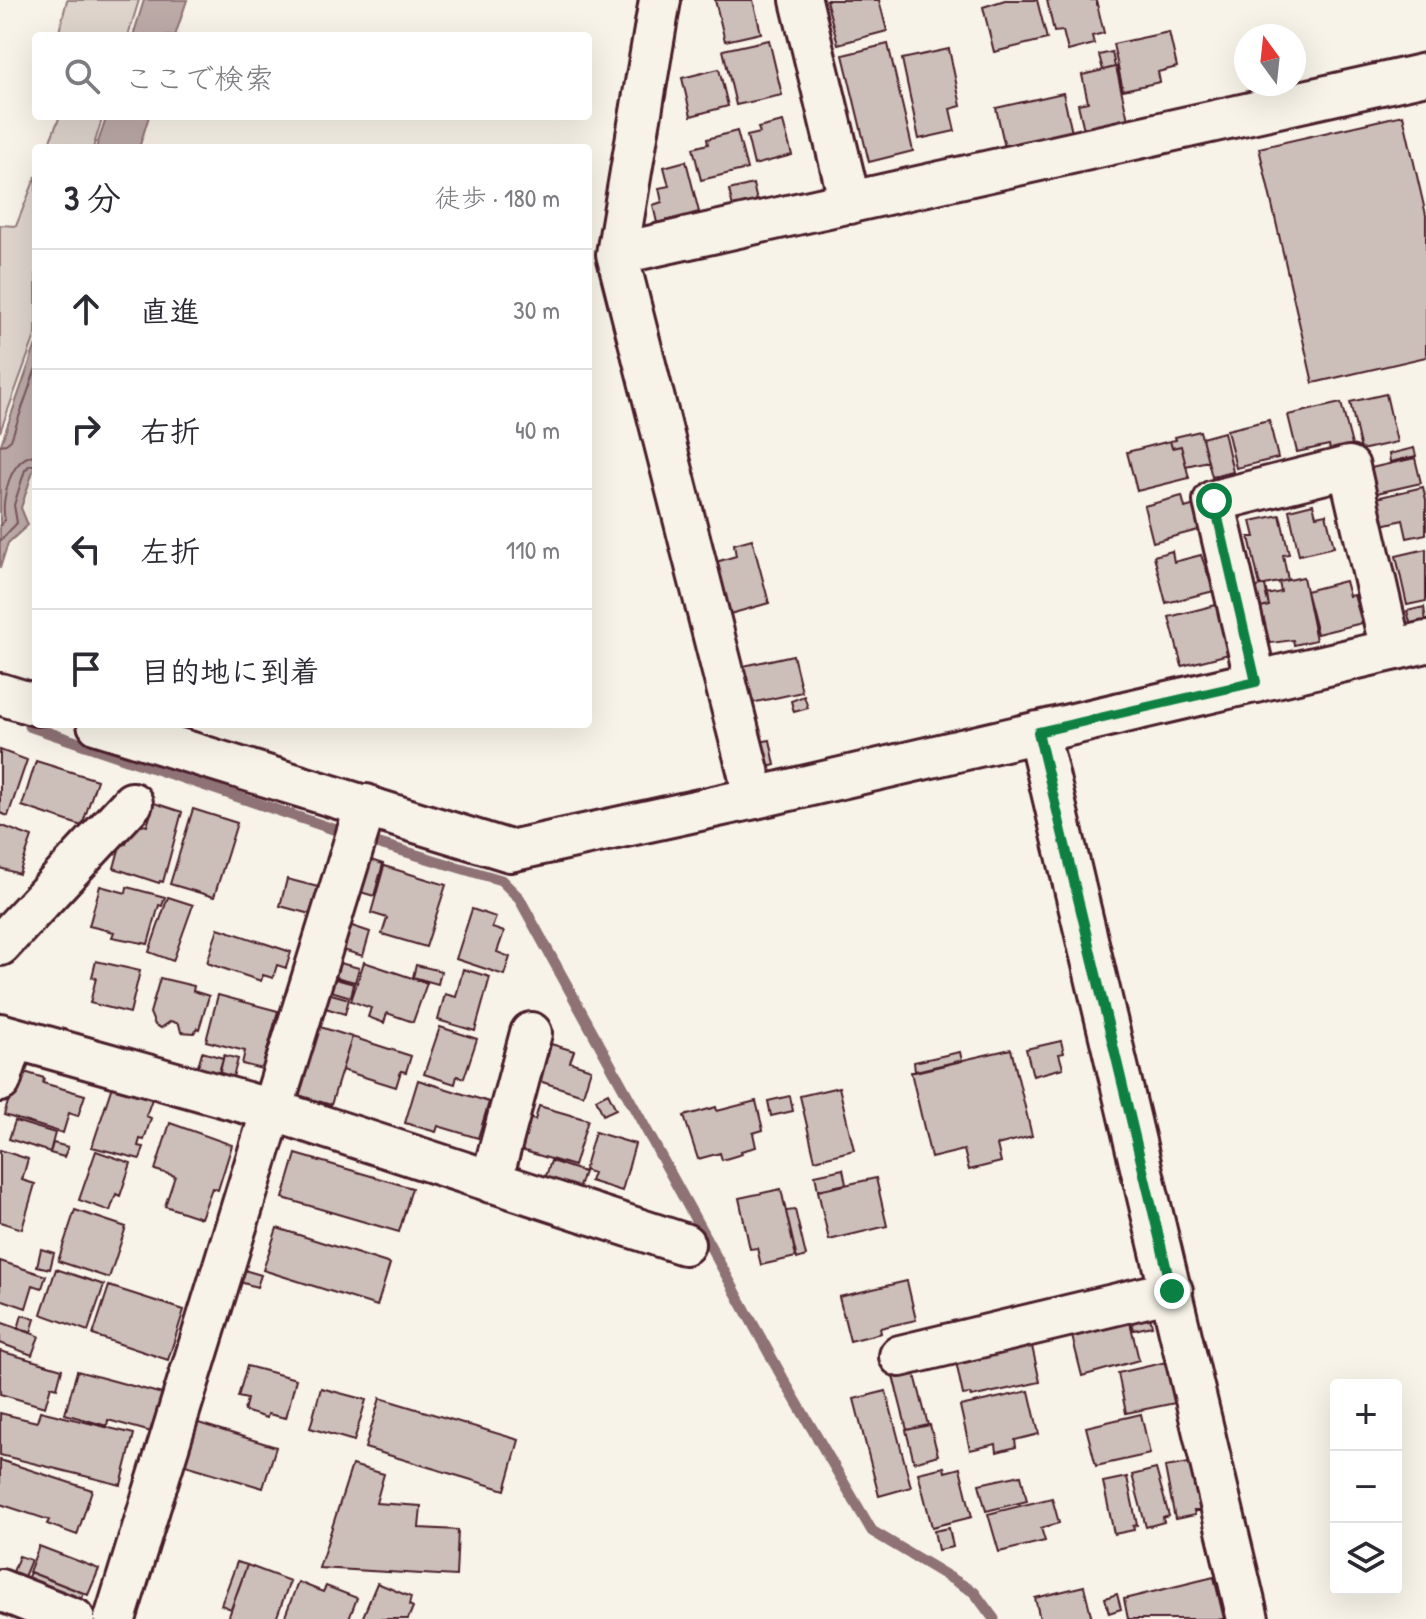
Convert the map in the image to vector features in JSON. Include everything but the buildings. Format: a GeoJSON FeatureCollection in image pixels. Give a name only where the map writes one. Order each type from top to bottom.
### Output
{"type":"FeatureCollection","features":[{"type":"Feature","properties":{"kind":"street"},"geometry":{"type":"LineString","coordinates":[[660,0],[617,254],[755,798]]}},
{"type":"Feature","properties":{"kind":"street"},"geometry":{"type":"LineString","coordinates":[[801,0],[850,203]]}},
{"type":"Feature","properties":{"kind":"street"},"geometry":{"type":"LineString","coordinates":[[617,254],[1426,74]]}},
{"type":"Feature","properties":{"kind":"street"},"geometry":{"type":"LineString","coordinates":[[111,728],[510,851],[755,798],[1256,682],[1409,646],[1349,467],[1214,501],[1256,682]]}},
{"type":"Feature","properties":{"kind":"street"},"geometry":{"type":"LineString","coordinates":[[0,694],[32,704]]}},
{"type":"Feature","properties":{"kind":"street"},"geometry":{"type":"LineString","coordinates":[[1038,732],[1248,1619]]}},
{"type":"Feature","properties":{"kind":"street"},"geometry":{"type":"LineString","coordinates":[[0,945],[132,803]]}},
{"type":"Feature","properties":{"kind":"street"},"geometry":{"type":"LineString","coordinates":[[115,1619],[366,805]]}},
{"type":"Feature","properties":{"kind":"street"},"geometry":{"type":"LineString","coordinates":[[491,1182],[531,1033]]}},
{"type":"Feature","properties":{"kind":"street"},"geometry":{"type":"LineString","coordinates":[[0,1081],[7,1036],[272,1110],[684,1244]]}},
{"type":"Feature","properties":{"kind":"street"},"geometry":{"type":"LineString","coordinates":[[900,1356],[1172,1291]]}},
{"type":"Feature","properties":{"kind":"street"},"geometry":{"type":"LineString","coordinates":[[0,1590],[74,1619]]}},
{"type":"Feature","properties":{"kind":"shaded area"},"geometry":{"type":"Polygon","coordinates":[[[67,0],[139,0],[129,32],[59,32],[67,0]]]}},
{"type":"Feature","properties":{"kind":"shaded area"},"geometry":{"type":"Polygon","coordinates":[[[58,120],[102,120],[94,144],[49,144],[58,120]]]}},
{"type":"Feature","properties":{"kind":"shaded area"},"geometry":{"type":"Polygon","coordinates":[[[32,186],[32,344],[0,432],[0,225],[16,226],[32,186]]]}},
{"type":"Feature","properties":{"kind":"water"},"geometry":{"type":"Polygon","coordinates":[[[144,0],[187,0],[176,32],[134,32],[144,0]]]}},
{"type":"Feature","properties":{"kind":"water"},"geometry":{"type":"Polygon","coordinates":[[[106,120],[148,120],[140,144],[97,144],[106,120]]]}},
{"type":"Feature","properties":{"kind":"water"},"geometry":{"type":"Polygon","coordinates":[[[32,355],[32,474],[21,508],[28,525],[8,543],[0,568],[0,447],[32,355]]]}},
{"type":"Feature","properties":{"kind":"waterway"},"geometry":{"type":"LineString","coordinates":[[35,728],[339,831]]}},
{"type":"Feature","properties":{"kind":"waterway"},"geometry":{"type":"LineString","coordinates":[[373,842],[501,880],[519,898],[786,1384],[872,1531],[974,1592],[994,1619]]}},
{"type":"Feature","properties":{"kind":"route"},"geometry":{"type":"LineString","coordinates":[[1172,1291],[1038,732],[1256,682],[1214,501]]}}]}
